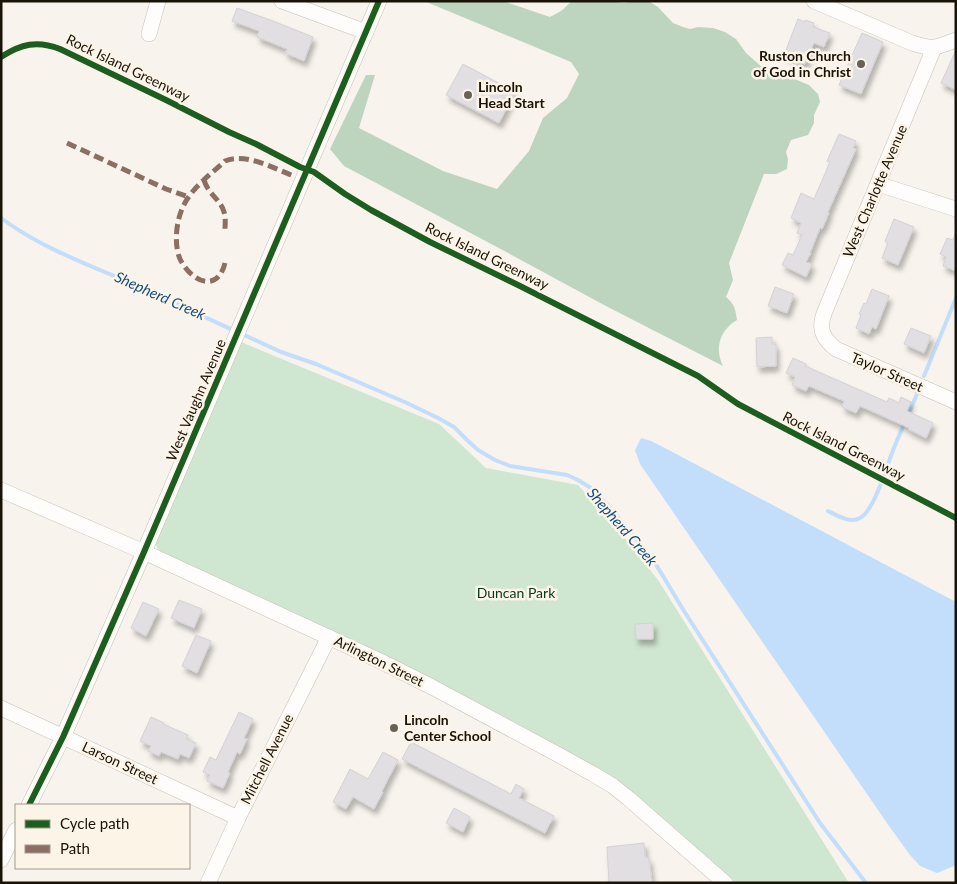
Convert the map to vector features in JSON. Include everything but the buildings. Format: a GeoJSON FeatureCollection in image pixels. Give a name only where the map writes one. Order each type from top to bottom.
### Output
{"type":"FeatureCollection","features":[{"type":"Feature","properties":{"kind":"street"},"geometry":{"type":"LineString","coordinates":[[149,34],[158,1]]}},
{"type":"Feature","properties":{"kind":"street"},"geometry":{"type":"LineString","coordinates":[[282,1],[366,32]]}},
{"type":"Feature","properties":{"kind":"street","name":"West Vaughn Avenue"},"geometry":{"type":"LineString","coordinates":[[30,804],[63,737],[144,552],[379,1]]}},
{"type":"Feature","properties":{"kind":"street"},"geometry":{"type":"LineString","coordinates":[[814,1],[928,48],[934,48],[956,40]]}},
{"type":"Feature","properties":{"kind":"street","name":"West Charlotte Avenue"},"geometry":{"type":"LineString","coordinates":[[824,336],[821,326],[822,319],[934,48]]}},
{"type":"Feature","properties":{"kind":"street"},"geometry":{"type":"LineString","coordinates":[[878,184],[956,209]]}},
{"type":"Feature","properties":{"kind":"street","name":"Taylor Street"},"geometry":{"type":"LineString","coordinates":[[824,336],[836,349],[956,402]]}},
{"type":"Feature","properties":{"kind":"street","name":"Arlington Street"},"geometry":{"type":"LineString","coordinates":[[1,490],[144,552],[380,661],[593,774],[628,798],[726,883]]}},
{"type":"Feature","properties":{"kind":"street","name":"Mitchell Avenue"},"geometry":{"type":"LineString","coordinates":[[208,883],[238,818],[329,637]]}},
{"type":"Feature","properties":{"kind":"street","name":"Larson Street"},"geometry":{"type":"LineString","coordinates":[[1,708],[238,818]]}},
{"type":"Feature","properties":{"kind":"street"},"geometry":{"type":"LineString","coordinates":[[1,860],[15,832]]}},
{"type":"Feature","properties":{"kind":"green space"},"geometry":{"type":"Polygon","coordinates":[[[424,1],[503,1],[550,17],[561,11],[572,1],[650,2],[658,7],[673,23],[683,27],[690,29],[698,27],[713,28],[725,32],[736,39],[746,53],[763,68],[809,85],[818,94],[820,102],[814,115],[814,123],[808,135],[791,140],[786,152],[788,159],[787,169],[776,174],[764,174],[729,263],[733,280],[726,297],[734,307],[737,320],[726,329],[720,340],[719,353],[723,366],[604,305],[344,166],[330,149],[366,75],[375,75],[359,128],[443,171],[497,189],[529,151],[543,118],[567,98],[579,74],[571,62],[424,1]]]}},
{"type":"Feature","properties":{"kind":"green space","name":"Duncan Park"},"geometry":{"type":"Polygon","coordinates":[[[241,342],[439,424],[486,468],[578,485],[620,532],[658,580],[849,883],[735,883],[617,782],[158,549],[155,543],[241,342]]]}},
{"type":"Feature","properties":{"kind":"water"},"geometry":{"type":"Polygon","coordinates":[[[641,438],[663,447],[956,602],[956,865],[937,873],[920,866],[910,855],[640,464],[635,450],[641,438]]]}},
{"type":"Feature","properties":{"kind":"waterway","name":"Shepherd Creek"},"geometry":{"type":"LineString","coordinates":[[1,218],[31,238],[64,254],[235,331]]}},
{"type":"Feature","properties":{"kind":"waterway"},"geometry":{"type":"LineString","coordinates":[[924,376],[956,298]]}},
{"type":"Feature","properties":{"kind":"waterway","name":"Shepherd Creek"},"geometry":{"type":"LineString","coordinates":[[242,334],[281,352],[316,364],[438,418],[454,427],[478,450],[495,460],[510,466],[567,475],[591,488],[652,558],[820,823],[866,883]]}},
{"type":"Feature","properties":{"kind":"waterway"},"geometry":{"type":"LineString","coordinates":[[908,415],[917,394]]}},
{"type":"Feature","properties":{"kind":"waterway"},"geometry":{"type":"LineString","coordinates":[[828,511],[852,520],[856,520],[865,514],[875,498],[905,421]]}},
{"type":"Feature","properties":{"kind":"marked path"},"geometry":{"type":"LineString","coordinates":[[67,143],[166,189],[189,197]]}},
{"type":"Feature","properties":{"kind":"marked path"},"geometry":{"type":"LineString","coordinates":[[225,263],[221,273],[216,279],[210,281],[203,281],[197,278],[184,267],[178,253],[176,241],[177,227],[182,209],[190,195],[225,161],[233,159],[260,162],[294,176]]}},
{"type":"Feature","properties":{"kind":"marked path"},"geometry":{"type":"LineString","coordinates":[[204,180],[208,189],[222,208],[225,216],[225,229]]}},
{"type":"Feature","properties":{"kind":"cycle path"},"geometry":{"type":"LineString","coordinates":[[30,804],[63,737],[144,552],[379,1]]}},
{"type":"Feature","properties":{"kind":"cycle path","name":"Rock Island Greenway"},"geometry":{"type":"LineString","coordinates":[[1,57],[22,46],[36,44],[52,46],[166,100],[300,167],[314,172],[371,210],[430,242],[698,376],[738,404],[956,518]]}},
{"type":"Feature","properties":{"kind":"place","name":"Ruston Church of God in Christ"},"geometry":{"type":"Point","coordinates":[861,64]}},
{"type":"Feature","properties":{"kind":"place","name":"Lincoln Head Start"},"geometry":{"type":"Point","coordinates":[468,95]}},
{"type":"Feature","properties":{"kind":"place","name":"Lincoln Center School"},"geometry":{"type":"Point","coordinates":[394,728]}}]}
